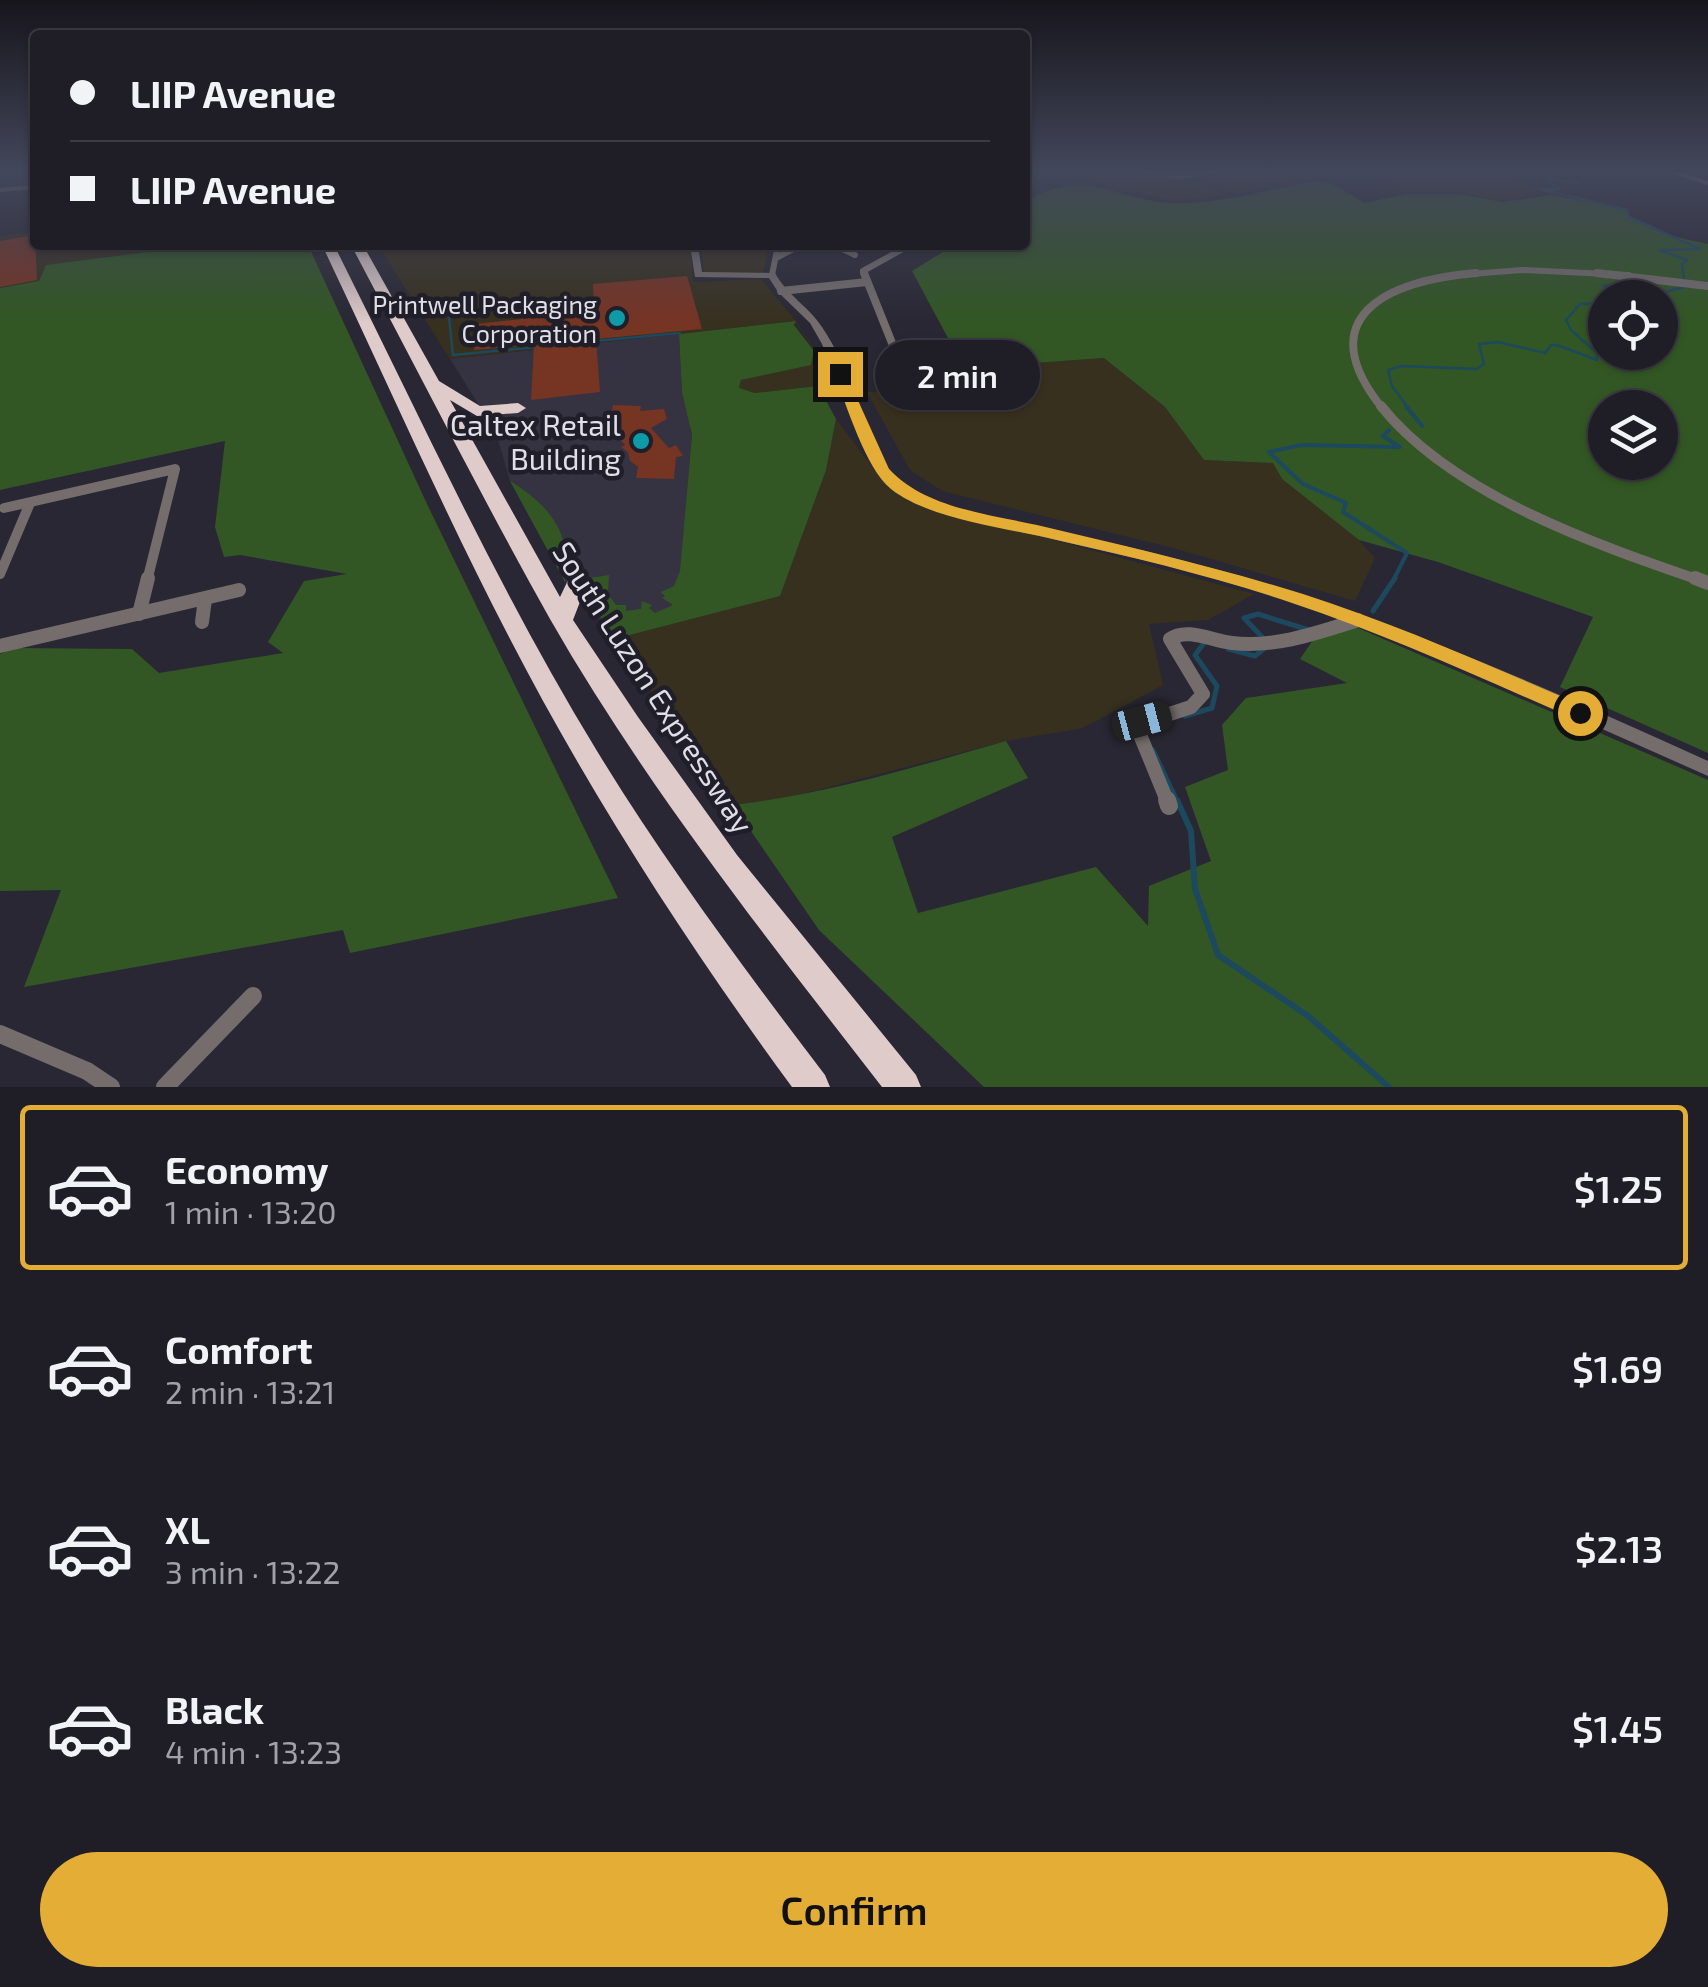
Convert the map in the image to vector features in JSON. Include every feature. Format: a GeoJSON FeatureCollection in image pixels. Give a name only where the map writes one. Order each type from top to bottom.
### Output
{"type":"FeatureCollection","features":[{"type":"Feature","properties":{"kind":"highway"},"geometry":{"type":"LineString","coordinates":[[330,250],[519,635],[588,760],[725,970],[813,1087]]}},
{"type":"Feature","properties":{"kind":"highway","name":"South Luzon Expressway"},"geometry":{"type":"LineString","coordinates":[[361,250],[562,620],[727,864],[904,1087]]}},
{"type":"Feature","properties":{"kind":"highway"},"geometry":{"type":"LineString","coordinates":[[431,380],[477,410],[518,408]]}},
{"type":"Feature","properties":{"kind":"highway"},"geometry":{"type":"LineString","coordinates":[[450,412],[485,426]]}},
{"type":"Feature","properties":{"kind":"highway"},"geometry":{"type":"LineString","coordinates":[[562,620],[577,581]]}},
{"type":"Feature","properties":{"kind":"street"},"geometry":{"type":"LineString","coordinates":[[695,250],[699,276],[772,275]]}},
{"type":"Feature","properties":{"kind":"street"},"geometry":{"type":"LineString","coordinates":[[777,250],[772,275],[781,291],[818,327],[879,466],[890,481],[908,493],[960,512],[1251,584],[1358,620],[1708,768]]}},
{"type":"Feature","properties":{"kind":"street"},"geometry":{"type":"LineString","coordinates":[[776,258],[791,250]]}},
{"type":"Feature","properties":{"kind":"street"},"geometry":{"type":"LineString","coordinates":[[845,250],[855,256]]}},
{"type":"Feature","properties":{"kind":"street"},"geometry":{"type":"LineString","coordinates":[[901,250],[862,272],[904,374]]}},
{"type":"Feature","properties":{"kind":"street"},"geometry":{"type":"LineString","coordinates":[[1708,286],[1586,272],[1460,275],[1413,286],[1378,302],[1356,324],[1351,342],[1357,374],[1373,400],[1400,427],[1449,464],[1566,528],[1708,583]]}},
{"type":"Feature","properties":{"kind":"street"},"geometry":{"type":"LineString","coordinates":[[781,291],[867,282]]}},
{"type":"Feature","properties":{"kind":"street"},"geometry":{"type":"LineString","coordinates":[[4,508],[174,469],[140,614]]}},
{"type":"Feature","properties":{"kind":"street"},"geometry":{"type":"LineString","coordinates":[[0,574],[30,503]]}},
{"type":"Feature","properties":{"kind":"street"},"geometry":{"type":"LineString","coordinates":[[0,646],[239,590]]}},
{"type":"Feature","properties":{"kind":"street"},"geometry":{"type":"LineString","coordinates":[[202,622],[204,598]]}},
{"type":"Feature","properties":{"kind":"street"},"geometry":{"type":"LineString","coordinates":[[1169,806],[1136,725],[1191,708],[1204,694],[1202,682],[1172,651],[1170,640],[1176,634],[1229,645],[1262,644],[1306,637],[1358,620]]}},
{"type":"Feature","properties":{"kind":"street"},"geometry":{"type":"LineString","coordinates":[[165,1087],[253,996]]}},
{"type":"Feature","properties":{"kind":"street"},"geometry":{"type":"LineString","coordinates":[[0,1034],[88,1072],[111,1087]]}},
{"type":"Feature","properties":{"kind":"shaded area"},"geometry":{"type":"Polygon","coordinates":[[[30,233],[30,250],[163,250],[46,265],[39,281],[0,288],[0,236],[30,233]]]}},
{"type":"Feature","properties":{"kind":"shaded area"},"geometry":{"type":"Polygon","coordinates":[[[381,250],[690,250],[693,282],[761,279],[796,321],[828,370],[818,386],[755,393],[739,389],[741,380],[811,364],[814,351],[795,321],[450,359],[381,250]]]}},
{"type":"Feature","properties":{"kind":"shaded area"},"geometry":{"type":"Polygon","coordinates":[[[702,250],[768,250],[763,272],[704,274],[702,250]]]}},
{"type":"Feature","properties":{"kind":"shaded area"},"geometry":{"type":"Polygon","coordinates":[[[679,334],[682,393],[692,435],[677,610],[609,629],[565,582],[510,481],[496,433],[485,426],[485,415],[450,359],[679,334]]]}},
{"type":"Feature","properties":{"kind":"shaded area"},"geometry":{"type":"Polygon","coordinates":[[[1104,358],[1165,407],[1204,460],[1273,463],[1282,479],[1359,540],[1375,558],[1355,601],[1177,549],[942,491],[910,470],[867,392],[919,390],[916,371],[1104,358]]]}},
{"type":"Feature","properties":{"kind":"shaded area"},"geometry":{"type":"Polygon","coordinates":[[[836,419],[883,481],[913,502],[1254,594],[1208,620],[1149,624],[1163,685],[1083,728],[1006,741],[783,799],[733,805],[614,639],[780,596],[826,470],[836,419]]]}},
{"type":"Feature","properties":{"kind":"green space"},"geometry":{"type":"Polygon","coordinates":[[[1030,222],[1639,222],[1671,236],[1708,244],[1708,753],[1560,687],[1593,617],[1438,562],[1359,540],[1282,479],[1273,463],[1204,460],[1165,407],[1104,358],[964,368],[912,271],[946,250],[1030,250],[1030,222]]]}},
{"type":"Feature","properties":{"kind":"green space"},"geometry":{"type":"Polygon","coordinates":[[[163,250],[310,250],[427,504],[618,898],[350,953],[343,930],[24,987],[61,890],[0,891],[0,654],[14,648],[132,649],[159,673],[283,653],[268,642],[304,581],[347,574],[240,555],[224,557],[215,527],[225,441],[0,490],[0,288],[39,281],[46,265],[163,250]]]}},
{"type":"Feature","properties":{"kind":"green space"},"geometry":{"type":"Polygon","coordinates":[[[796,321],[794,325],[814,351],[811,365],[741,380],[739,388],[755,393],[818,386],[836,419],[826,470],[780,596],[614,639],[590,600],[590,578],[609,575],[608,594],[616,605],[626,605],[626,611],[641,609],[642,601],[652,605],[649,608],[655,613],[673,605],[662,598],[665,596],[661,592],[674,586],[680,571],[692,435],[682,393],[679,334],[796,321]]]}},
{"type":"Feature","properties":{"kind":"green space"},"geometry":{"type":"Polygon","coordinates":[[[510,481],[536,500],[555,522],[565,549],[565,582],[510,481]]]}},
{"type":"Feature","properties":{"kind":"green space"},"geometry":{"type":"Polygon","coordinates":[[[1349,624],[1708,780],[1708,1087],[984,1087],[819,930],[733,805],[837,787],[1006,741],[1028,778],[892,837],[918,913],[1096,867],[1148,926],[1149,886],[1211,861],[1185,787],[1228,770],[1222,725],[1246,698],[1347,683],[1300,659],[1313,640],[1349,624]]]}},
{"type":"Feature","properties":{"kind":"building"},"geometry":{"type":"Polygon","coordinates":[[[30,236],[30,250],[36,250],[37,280],[0,287],[0,241],[30,236]]]}},
{"type":"Feature","properties":{"kind":"building","name":"Printwell Packaging Corporation"},"geometry":{"type":"Polygon","coordinates":[[[687,276],[702,329],[596,339],[600,392],[531,400],[534,345],[474,350],[476,324],[594,311],[593,284],[687,276]]]}},
{"type":"Feature","properties":{"kind":"building","name":"Caltex Retail Building"},"geometry":{"type":"Polygon","coordinates":[[[613,405],[641,406],[640,411],[664,409],[667,419],[651,428],[669,448],[676,445],[683,456],[676,457],[674,479],[636,478],[638,467],[630,461],[628,452],[621,447],[625,445],[609,426],[613,405]]]}},
{"type":"Feature","properties":{"kind":"waterway"},"geometry":{"type":"LineString","coordinates":[[1639,222],[1700,249],[1660,250],[1687,260],[1682,264],[1684,279]]}},
{"type":"Feature","properties":{"kind":"waterway"},"geometry":{"type":"LineString","coordinates":[[1678,289],[1689,286]]}},
{"type":"Feature","properties":{"kind":"waterway"},"geometry":{"type":"LineString","coordinates":[[1588,304],[1580,304],[1566,320],[1588,345]]}},
{"type":"Feature","properties":{"kind":"waterway"},"geometry":{"type":"LineString","coordinates":[[429,310],[448,308],[453,355],[536,347]]}},
{"type":"Feature","properties":{"kind":"waterway"},"geometry":{"type":"LineString","coordinates":[[595,341],[680,333]]}},
{"type":"Feature","properties":{"kind":"waterway"},"geometry":{"type":"LineString","coordinates":[[1409,409],[1392,386],[1388,370],[1402,366],[1477,369],[1484,364],[1479,344],[1498,342],[1545,353],[1551,345],[1557,345],[1588,357]]}},
{"type":"Feature","properties":{"kind":"waterway"},"geometry":{"type":"LineString","coordinates":[[1406,406],[1422,426]]}},
{"type":"Feature","properties":{"kind":"waterway"},"geometry":{"type":"LineString","coordinates":[[1389,430],[1383,436],[1400,447],[1302,445],[1269,452],[1303,484],[1346,503],[1343,512],[1407,553],[1393,581]]}},
{"type":"Feature","properties":{"kind":"waterway"},"geometry":{"type":"LineString","coordinates":[[1373,611],[1393,581]]}},
{"type":"Feature","properties":{"kind":"waterway"},"geometry":{"type":"LineString","coordinates":[[1263,638],[1244,618],[1258,614],[1309,630]]}},
{"type":"Feature","properties":{"kind":"waterway"},"geometry":{"type":"LineString","coordinates":[[1185,716],[1212,708],[1217,686],[1195,655],[1204,643]]}},
{"type":"Feature","properties":{"kind":"waterway"},"geometry":{"type":"LineString","coordinates":[[1228,649],[1255,656],[1265,648]]}},
{"type":"Feature","properties":{"kind":"waterway"},"geometry":{"type":"LineString","coordinates":[[1153,750],[1178,803]]}},
{"type":"Feature","properties":{"kind":"waterway"},"geometry":{"type":"LineString","coordinates":[[1177,800],[1191,831],[1195,889],[1218,955],[1308,1016],[1389,1087]]}},
{"type":"Feature","properties":{"kind":"place","name":"Printwell Packaging Corporation"},"geometry":{"type":"Point","coordinates":[617,318]}},
{"type":"Feature","properties":{"kind":"place","name":"Caltex Retail Building"},"geometry":{"type":"Point","coordinates":[641,441]}},
{"type":"Feature","properties":{"kind":"route"},"geometry":{"type":"LineString","coordinates":[[840,374],[882,471],[916,497],[960,512],[1133,552],[1298,599],[1452,657],[1580,713]]}}]}
